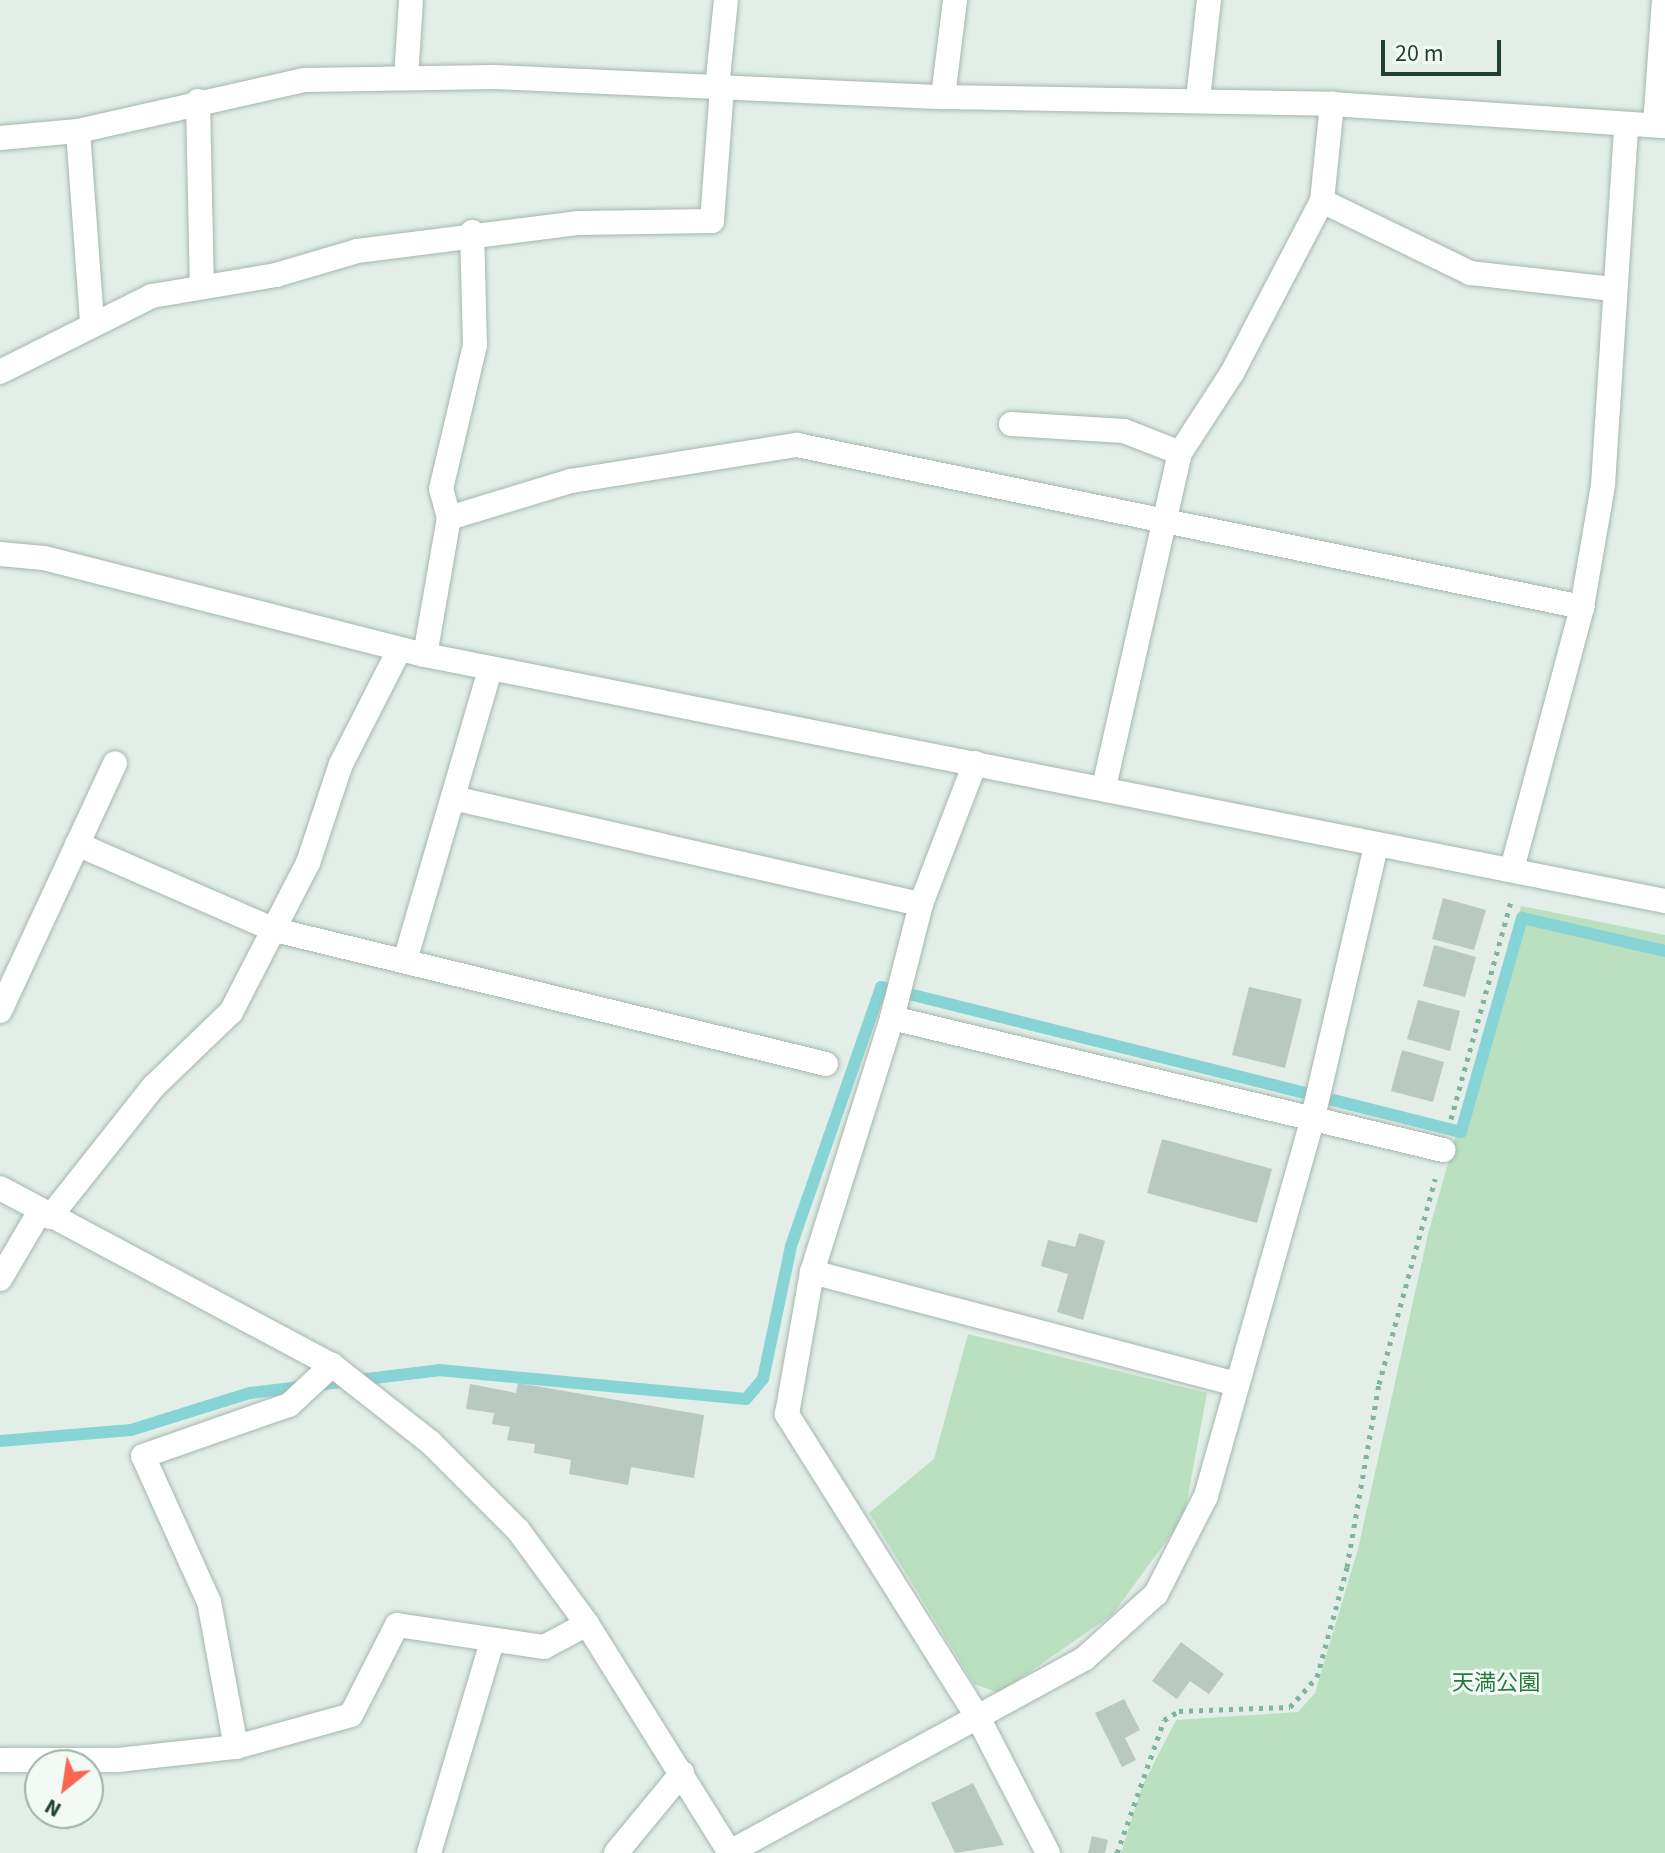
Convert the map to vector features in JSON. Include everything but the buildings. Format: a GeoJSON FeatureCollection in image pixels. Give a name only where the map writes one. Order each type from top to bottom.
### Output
{"type":"FeatureCollection","features":[{"type":"Feature","properties":{"kind":"street"},"geometry":{"type":"LineString","coordinates":[[406,78],[411,0]]}},
{"type":"Feature","properties":{"kind":"street"},"geometry":{"type":"LineString","coordinates":[[0,372],[92,321],[202,285],[472,232],[712,221],[726,0]]}},
{"type":"Feature","properties":{"kind":"street"},"geometry":{"type":"LineString","coordinates":[[943,97],[955,0]]}},
{"type":"Feature","properties":{"kind":"street"},"geometry":{"type":"LineString","coordinates":[[1198,99],[1209,0]]}},
{"type":"Feature","properties":{"kind":"street"},"geometry":{"type":"LineString","coordinates":[[0,138],[78,131],[198,101],[305,80],[406,78],[943,97],[1198,99],[1332,104],[1660,126],[1664,0]]}},
{"type":"Feature","properties":{"kind":"street"},"geometry":{"type":"LineString","coordinates":[[198,101],[202,285]]}},
{"type":"Feature","properties":{"kind":"street"},"geometry":{"type":"LineString","coordinates":[[1104,787],[1180,453],[1232,373],[1322,201],[1332,104]]}},
{"type":"Feature","properties":{"kind":"street"},"geometry":{"type":"LineString","coordinates":[[1512,869],[1582,607],[1603,485],[1612,289],[1626,125]]}},
{"type":"Feature","properties":{"kind":"street"},"geometry":{"type":"LineString","coordinates":[[78,131],[92,321]]}},
{"type":"Feature","properties":{"kind":"street"},"geometry":{"type":"LineString","coordinates":[[1322,201],[1470,273],[1612,289]]}},
{"type":"Feature","properties":{"kind":"street"},"geometry":{"type":"LineString","coordinates":[[425,655],[449,518],[441,489],[475,345],[472,232]]}},
{"type":"Feature","properties":{"kind":"street"},"geometry":{"type":"LineString","coordinates":[[1011,424],[1124,431],[1180,453]]}},
{"type":"Feature","properties":{"kind":"street"},"geometry":{"type":"LineString","coordinates":[[449,518],[571,481],[797,445],[1164,517],[1582,607]]}},
{"type":"Feature","properties":{"kind":"street"},"geometry":{"type":"LineString","coordinates":[[0,554],[44,558],[399,650],[490,669],[1104,787],[1376,846],[1512,869],[1665,901]]}},
{"type":"Feature","properties":{"kind":"street"},"geometry":{"type":"LineString","coordinates":[[0,1279],[45,1214],[154,1086],[231,1012],[308,863],[341,764],[399,650]]}},
{"type":"Feature","properties":{"kind":"street"},"geometry":{"type":"LineString","coordinates":[[406,957],[490,669]]}},
{"type":"Feature","properties":{"kind":"street"},"geometry":{"type":"LineString","coordinates":[[0,1011],[115,763]]}},
{"type":"Feature","properties":{"kind":"street"},"geometry":{"type":"LineString","coordinates":[[975,763],[921,904],[892,1018],[812,1272],[787,1414],[980,1721],[1048,1853]]}},
{"type":"Feature","properties":{"kind":"street"},"geometry":{"type":"LineString","coordinates":[[453,798],[921,904]]}},
{"type":"Feature","properties":{"kind":"street"},"geometry":{"type":"LineString","coordinates":[[77,844],[275,930],[406,957],[826,1064]]}},
{"type":"Feature","properties":{"kind":"street"},"geometry":{"type":"LineString","coordinates":[[0,1188],[332,1365],[430,1442],[518,1530],[587,1624],[730,1853],[980,1721],[1084,1659],[1156,1594],[1206,1496],[1313,1117],[1376,846]]}},
{"type":"Feature","properties":{"kind":"street"},"geometry":{"type":"LineString","coordinates":[[892,1018],[1443,1150]]}},
{"type":"Feature","properties":{"kind":"street"},"geometry":{"type":"LineString","coordinates":[[812,1272],[1237,1384]]}},
{"type":"Feature","properties":{"kind":"street"},"geometry":{"type":"LineString","coordinates":[[236,1747],[209,1602],[143,1456],[289,1405],[332,1365]]}},
{"type":"Feature","properties":{"kind":"street"},"geometry":{"type":"LineString","coordinates":[[0,1760],[118,1760],[236,1747],[351,1715],[397,1625],[492,1642],[544,1647],[587,1624]]}},
{"type":"Feature","properties":{"kind":"street"},"geometry":{"type":"LineString","coordinates":[[429,1853],[492,1642]]}},
{"type":"Feature","properties":{"kind":"street"},"geometry":{"type":"LineString","coordinates":[[616,1853],[682,1773]]}},
{"type":"Feature","properties":{"kind":"path"},"geometry":{"type":"LineString","coordinates":[[1453,1112],[1511,906],[1512,869]]}},
{"type":"Feature","properties":{"kind":"path"},"geometry":{"type":"LineString","coordinates":[[1117,1853],[1164,1720],[1179,1711],[1290,1707],[1317,1677],[1347,1567],[1379,1384],[1443,1150]]}},
{"type":"Feature","properties":{"kind":"green space","name":"天満公園"},"geometry":{"type":"Polygon","coordinates":[[[1521,906],[1665,935],[1665,1853],[1121,1853],[1142,1787],[1176,1720],[1298,1712],[1315,1693],[1358,1549],[1428,1234],[1521,906]]]}},
{"type":"Feature","properties":{"kind":"green space"},"geometry":{"type":"Polygon","coordinates":[[[968,1334],[1207,1393],[1184,1517],[1112,1615],[999,1693],[974,1684],[869,1513],[934,1459],[968,1334]]]}},
{"type":"Feature","properties":{"kind":"waterway"},"geometry":{"type":"LineString","coordinates":[[0,1441],[131,1430],[250,1393],[439,1370],[746,1399],[763,1379],[791,1246],[881,987],[1461,1132],[1522,918],[1665,951]]}}]}
